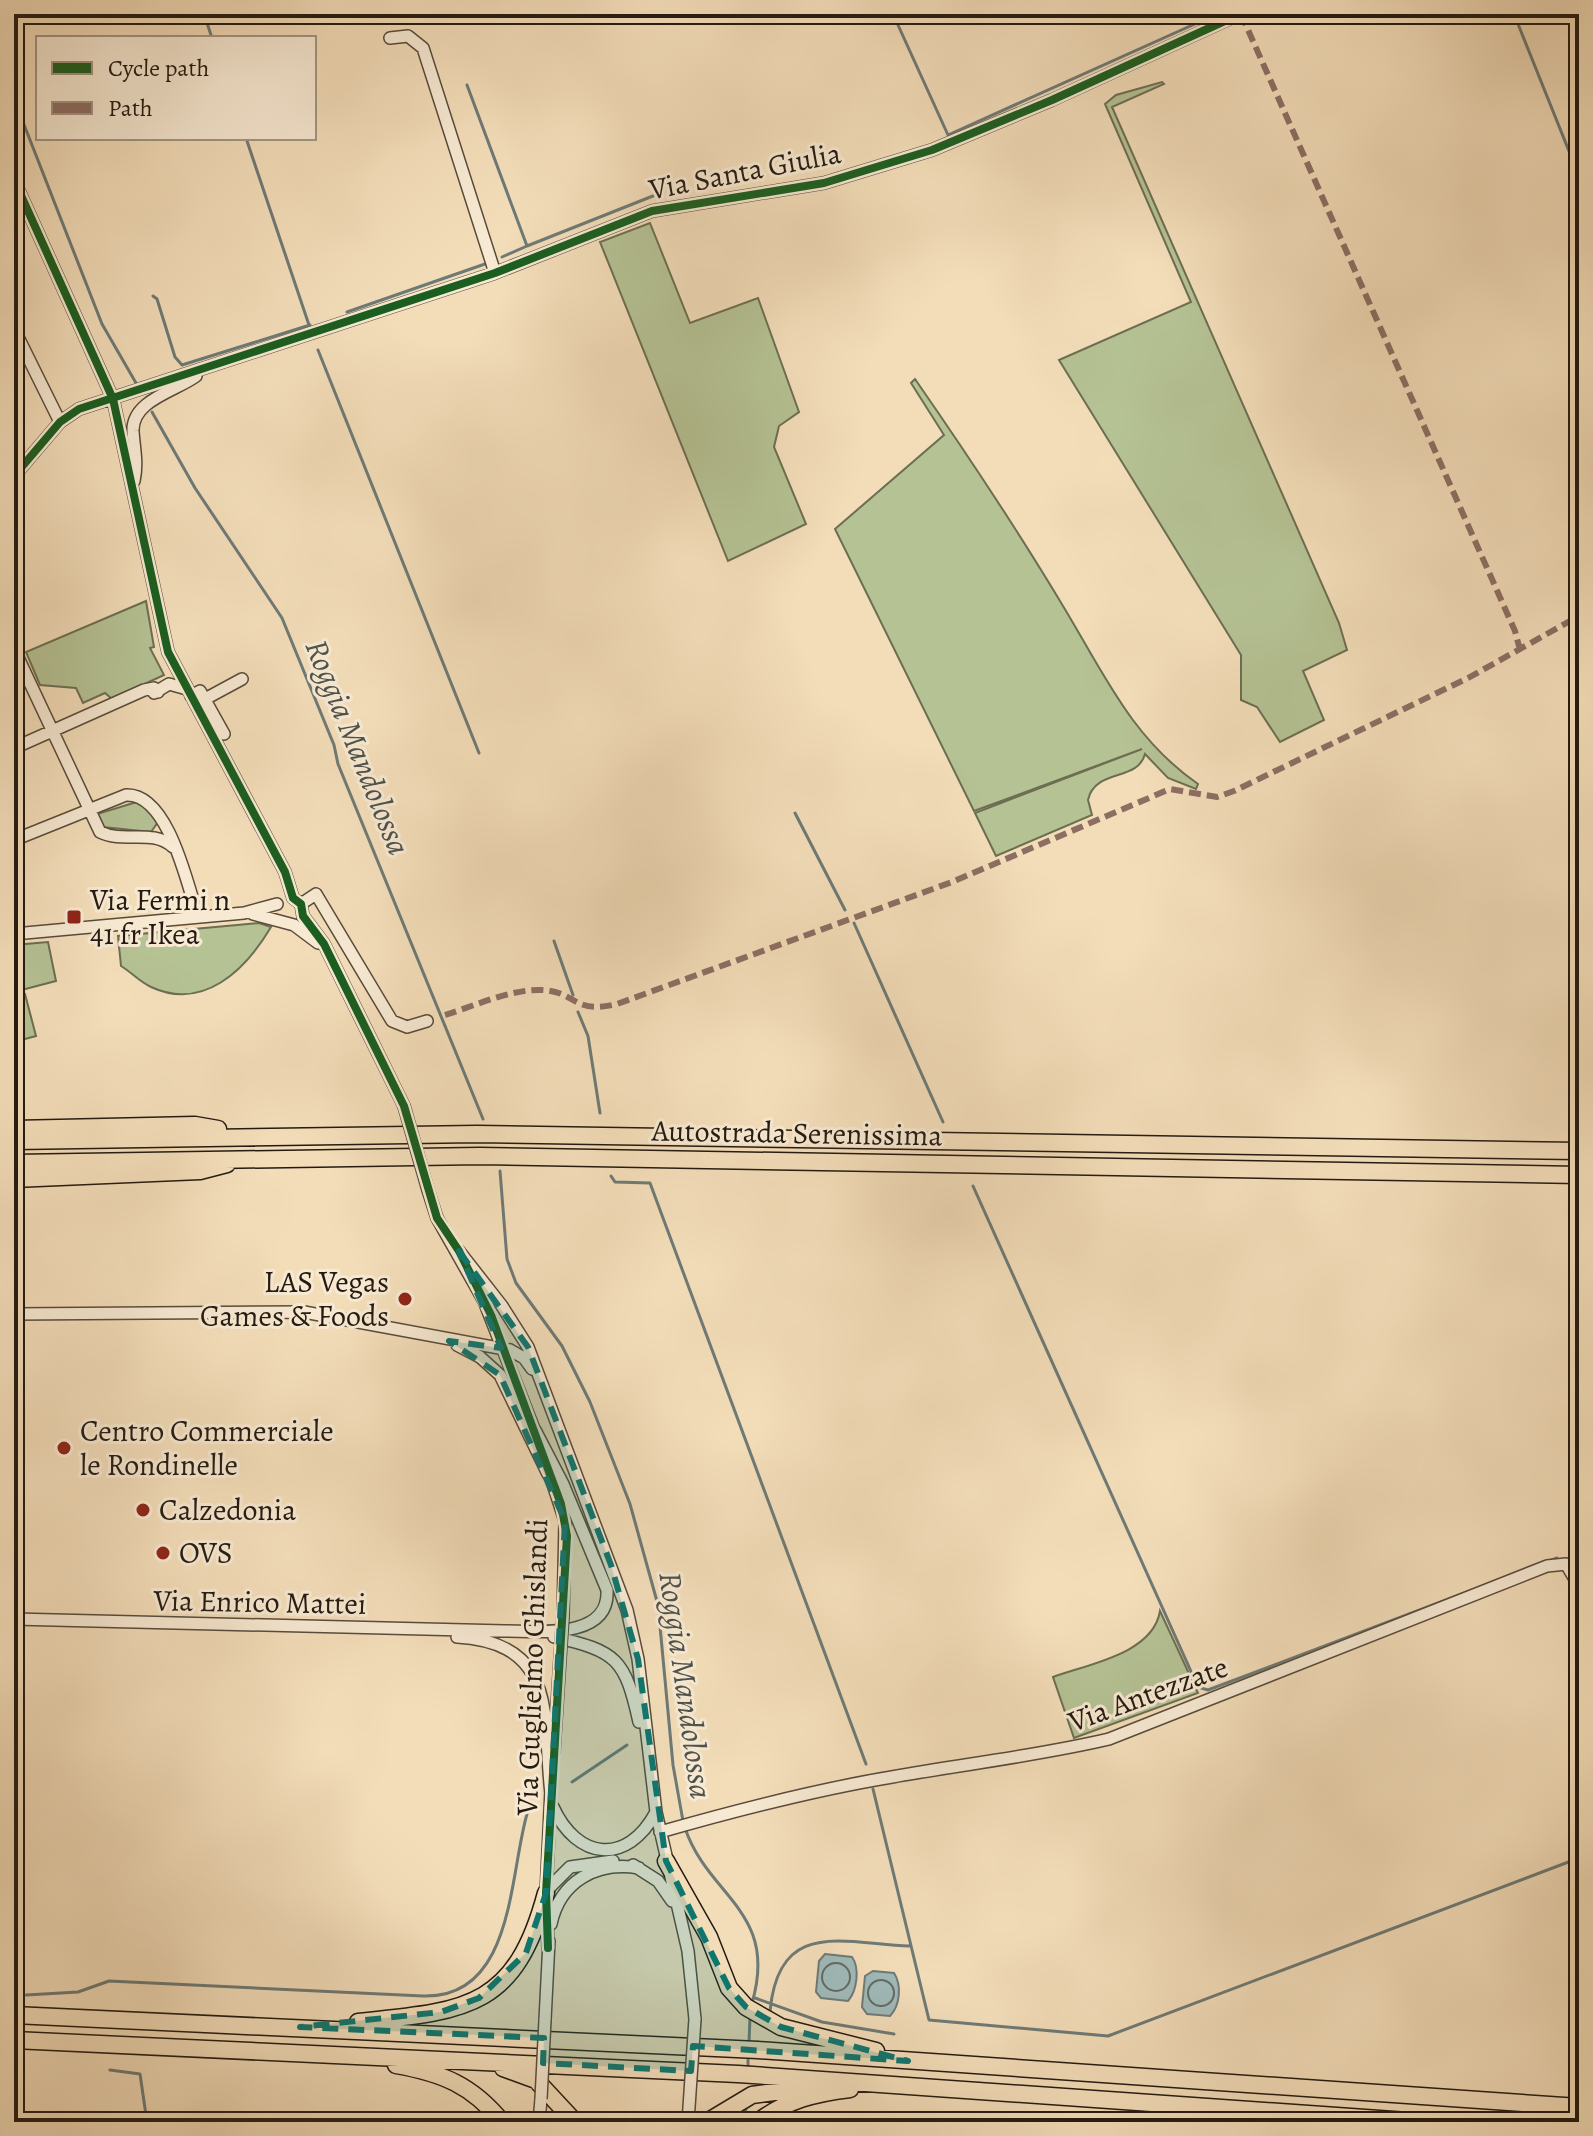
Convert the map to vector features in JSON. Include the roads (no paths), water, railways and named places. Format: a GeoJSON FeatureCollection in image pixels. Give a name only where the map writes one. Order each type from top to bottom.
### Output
{"type":"FeatureCollection","features":[{"type":"Feature","properties":{"kind":"highway"},"geometry":{"type":"LineString","coordinates":[[14,1129],[195,1125],[255,1136]]}},
{"type":"Feature","properties":{"kind":"highway","name":"Autostrada Serenissima"},"geometry":{"type":"LineString","coordinates":[[14,1141],[477,1134],[1579,1151]]}},
{"type":"Feature","properties":{"kind":"highway","name":"Autostrada Serenissima"},"geometry":{"type":"LineString","coordinates":[[14,1163],[258,1157],[527,1156],[1579,1175]]}},
{"type":"Feature","properties":{"kind":"highway"},"geometry":{"type":"LineString","coordinates":[[14,1179],[200,1171],[258,1157]]}},
{"type":"Feature","properties":{"kind":"highway"},"geometry":{"type":"LineString","coordinates":[[666,1861],[709,1937],[729,1988],[753,2011],[781,2027],[908,2061]]}},
{"type":"Feature","properties":{"kind":"highway"},"geometry":{"type":"LineString","coordinates":[[300,2027],[441,2012],[479,1998],[502,1982],[526,1953],[546,1893]]}},
{"type":"Feature","properties":{"kind":"highway"},"geometry":{"type":"LineString","coordinates":[[14,2015],[758,2050],[1579,2107]]}},
{"type":"Feature","properties":{"kind":"highway"},"geometry":{"type":"LineString","coordinates":[[14,2040],[745,2074],[1422,2122]]}},
{"type":"Feature","properties":{"kind":"highway"},"geometry":{"type":"LineString","coordinates":[[299,2052],[433,2072],[461,2083],[483,2099],[502,2122]]}},
{"type":"Feature","properties":{"kind":"highway"},"geometry":{"type":"LineString","coordinates":[[458,2059],[520,2072],[554,2097],[575,2122]]}},
{"type":"Feature","properties":{"kind":"highway"},"geometry":{"type":"LineString","coordinates":[[707,2122],[745,2099],[783,2089],[892,2085]]}},
{"type":"Feature","properties":{"kind":"highway"},"geometry":{"type":"LineString","coordinates":[[758,2122],[775,2109],[802,2098],[892,2085]]}},
{"type":"Feature","properties":{"kind":"street","name":"Via Santa Giulia"},"geometry":{"type":"LineString","coordinates":[[60,422],[79,409],[495,273],[652,211],[824,183],[932,150],[1052,100],[1240,14]]}},
{"type":"Feature","properties":{"kind":"street"},"geometry":{"type":"LineString","coordinates":[[390,38],[408,36],[423,48],[495,273]]}},
{"type":"Feature","properties":{"kind":"street"},"geometry":{"type":"LineString","coordinates":[[14,180],[113,399],[162,633],[189,692],[289,882],[294,925]]}},
{"type":"Feature","properties":{"kind":"street"},"geometry":{"type":"LineString","coordinates":[[14,329],[60,422],[14,476]]}},
{"type":"Feature","properties":{"kind":"street"},"geometry":{"type":"LineString","coordinates":[[133,487],[137,466],[133,430],[137,415],[147,404],[203,370]]}},
{"type":"Feature","properties":{"kind":"street"},"geometry":{"type":"LineString","coordinates":[[14,649],[94,825],[108,837],[152,836],[173,847]]}},
{"type":"Feature","properties":{"kind":"street"},"geometry":{"type":"LineString","coordinates":[[205,699],[242,679]]}},
{"type":"Feature","properties":{"kind":"street"},"geometry":{"type":"LineString","coordinates":[[14,748],[150,688],[158,692],[169,684],[189,692],[200,691],[224,734]]}},
{"type":"Feature","properties":{"kind":"street"},"geometry":{"type":"LineString","coordinates":[[14,840],[126,795],[137,795],[156,808],[198,917]]}},
{"type":"Feature","properties":{"kind":"street"},"geometry":{"type":"LineString","coordinates":[[152,836],[162,820]]}},
{"type":"Feature","properties":{"kind":"street"},"geometry":{"type":"LineString","coordinates":[[14,934],[244,913],[291,904],[316,894],[392,1021],[407,1027],[427,1021]]}},
{"type":"Feature","properties":{"kind":"street"},"geometry":{"type":"LineString","coordinates":[[276,918],[291,904]]}},
{"type":"Feature","properties":{"kind":"street","name":"Via Guglielmo Ghislandi"},"geometry":{"type":"LineString","coordinates":[[291,904],[331,957],[404,1106],[437,1218],[516,1327],[534,1361],[540,1384],[627,1610],[638,1659],[656,1812],[693,1981],[695,2019],[686,2120]]}},
{"type":"Feature","properties":{"kind":"street","name":"Via Guglielmo Ghislandi"},"geometry":{"type":"LineString","coordinates":[[244,913],[276,918],[287,926],[294,925],[311,936],[331,957]]}},
{"type":"Feature","properties":{"kind":"street","name":"Via Guglielmo Ghislandi"},"geometry":{"type":"LineString","coordinates":[[459,1251],[491,1315],[501,1348],[535,1430],[555,1487],[567,1536],[546,1893],[548,1948],[539,2122]]}},
{"type":"Feature","properties":{"kind":"street"},"geometry":{"type":"LineString","coordinates":[[14,1314],[291,1312],[501,1348],[524,1358],[540,1384]]}},
{"type":"Feature","properties":{"kind":"street"},"geometry":{"type":"LineString","coordinates":[[449,1341],[468,1341],[483,1336],[489,1328],[491,1315]]}},
{"type":"Feature","properties":{"kind":"street"},"geometry":{"type":"LineString","coordinates":[[449,1341],[480,1357],[500,1375],[555,1487]]}},
{"type":"Feature","properties":{"kind":"street"},"geometry":{"type":"LineString","coordinates":[[510,1367],[515,1360],[524,1358]]}},
{"type":"Feature","properties":{"kind":"street"},"geometry":{"type":"LineString","coordinates":[[505,1631],[580,1627],[599,1617],[608,1598],[589,1544],[535,1430]]}},
{"type":"Feature","properties":{"kind":"street","name":"Via Antezzate"},"geometry":{"type":"LineString","coordinates":[[660,1832],[782,1798],[1057,1751],[1109,1739],[1547,1566],[1566,1564],[1579,1586]]}},
{"type":"Feature","properties":{"kind":"street","name":"Via Enrico Mattei"},"geometry":{"type":"LineString","coordinates":[[14,1619],[505,1631]]}},
{"type":"Feature","properties":{"kind":"street"},"geometry":{"type":"LineString","coordinates":[[153,1624],[206,1629],[470,1638],[497,1644],[524,1662],[545,1698],[551,1798]]}},
{"type":"Feature","properties":{"kind":"street"},"geometry":{"type":"LineString","coordinates":[[505,1631],[581,1643],[604,1651],[617,1660],[631,1685],[651,1765]]}},
{"type":"Feature","properties":{"kind":"street","name":"Via Guglielmo Ghislandi"},"geometry":{"type":"LineString","coordinates":[[551,1798],[574,1839],[600,1850],[629,1843],[646,1829],[656,1812]]}},
{"type":"Feature","properties":{"kind":"street"},"geometry":{"type":"LineString","coordinates":[[546,1893],[559,1874],[581,1864],[609,1860],[639,1868]]}},
{"type":"Feature","properties":{"kind":"street","name":"Via Guglielmo Ghislandi"},"geometry":{"type":"LineString","coordinates":[[548,1948],[554,1910],[568,1888],[599,1869],[639,1868],[667,1891],[681,1918]]}},
{"type":"Feature","properties":{"kind":"water"},"geometry":{"type":"Polygon","coordinates":[[[825,1954],[852,1957],[856,1979],[848,2001],[821,1998],[816,1992],[819,1961],[825,1954]]]}},
{"type":"Feature","properties":{"kind":"water"},"geometry":{"type":"Polygon","coordinates":[[[873,1971],[894,1973],[897,1978],[898,2001],[890,2016],[867,2014],[862,2007],[865,1976],[873,1971]]]}},
{"type":"Feature","properties":{"kind":"waterway"},"geometry":{"type":"LineString","coordinates":[[204,14],[211,36]]}},
{"type":"Feature","properties":{"kind":"waterway"},"geometry":{"type":"LineString","coordinates":[[893,14],[948,135],[1217,14]]}},
{"type":"Feature","properties":{"kind":"waterway"},"geometry":{"type":"LineString","coordinates":[[1514,14],[1579,176]]}},
{"type":"Feature","properties":{"kind":"waterway"},"geometry":{"type":"LineString","coordinates":[[467,85],[527,246],[663,192]]}},
{"type":"Feature","properties":{"kind":"waterway","name":"Roggia Mandolossa"},"geometry":{"type":"LineString","coordinates":[[14,99],[102,324],[136,383]]}},
{"type":"Feature","properties":{"kind":"waterway"},"geometry":{"type":"LineString","coordinates":[[247,140],[309,325]]}},
{"type":"Feature","properties":{"kind":"waterway"},"geometry":{"type":"LineString","coordinates":[[502,257],[527,246]]}},
{"type":"Feature","properties":{"kind":"waterway"},"geometry":{"type":"LineString","coordinates":[[347,312],[485,264]]}},
{"type":"Feature","properties":{"kind":"waterway"},"geometry":{"type":"LineString","coordinates":[[153,296],[157,299],[175,357],[182,365],[310,325]]}},
{"type":"Feature","properties":{"kind":"waterway"},"geometry":{"type":"LineString","coordinates":[[318,350],[479,753]]}},
{"type":"Feature","properties":{"kind":"waterway","name":"Roggia Mandolossa"},"geometry":{"type":"LineString","coordinates":[[152,412],[195,488],[282,618],[483,1119]]}},
{"type":"Feature","properties":{"kind":"waterway"},"geometry":{"type":"LineString","coordinates":[[795,813],[845,910]]}},
{"type":"Feature","properties":{"kind":"waterway"},"geometry":{"type":"LineString","coordinates":[[854,923],[943,1122]]}},
{"type":"Feature","properties":{"kind":"waterway"},"geometry":{"type":"LineString","coordinates":[[554,941],[573,995]]}},
{"type":"Feature","properties":{"kind":"waterway"},"geometry":{"type":"LineString","coordinates":[[578,1012],[588,1036],[600,1113]]}},
{"type":"Feature","properties":{"kind":"waterway","name":"Roggia Mandolossa"},"geometry":{"type":"LineString","coordinates":[[500,1171],[507,1259],[516,1283],[562,1346],[590,1402],[630,1504],[658,1605],[673,1765],[683,1821]]}},
{"type":"Feature","properties":{"kind":"waterway"},"geometry":{"type":"LineString","coordinates":[[611,1176],[615,1182],[650,1183],[866,1764]]}},
{"type":"Feature","properties":{"kind":"waterway"},"geometry":{"type":"LineString","coordinates":[[973,1186],[1198,1687],[1208,1690],[1557,1558]]}},
{"type":"Feature","properties":{"kind":"waterway"},"geometry":{"type":"LineString","coordinates":[[572,1782],[627,1745]]}},
{"type":"Feature","properties":{"kind":"waterway"},"geometry":{"type":"LineString","coordinates":[[873,1789],[929,2020],[1108,2036],[1579,1858]]}},
{"type":"Feature","properties":{"kind":"waterway"},"geometry":{"type":"LineString","coordinates":[[26,1995],[78,1992],[109,1981],[423,1996],[453,1992],[475,1978],[491,1956],[510,1900],[527,1814]]}},
{"type":"Feature","properties":{"kind":"waterway","name":"Roggia Mandolossa"},"geometry":{"type":"LineString","coordinates":[[685,1828],[709,1872],[749,1925],[756,1947],[758,1972],[752,2003]]}},
{"type":"Feature","properties":{"kind":"waterway"},"geometry":{"type":"LineString","coordinates":[[770,2011],[776,1982],[786,1962],[800,1949],[838,1941],[909,1946]]}},
{"type":"Feature","properties":{"kind":"waterway"},"geometry":{"type":"LineString","coordinates":[[755,1998],[822,2022],[894,2034]]}},
{"type":"Feature","properties":{"kind":"waterway","name":"Roggia Mandolossa"},"geometry":{"type":"LineString","coordinates":[[749,2042],[750,2018]]}},
{"type":"Feature","properties":{"kind":"waterway","name":"Roggia Mandolossa"},"geometry":{"type":"LineString","coordinates":[[748,2054],[748,2070]]}},
{"type":"Feature","properties":{"kind":"waterway"},"geometry":{"type":"LineString","coordinates":[[110,2070],[140,2074],[147,2122]]}},
{"type":"Feature","properties":{"kind":"waterway","name":"Roggia Mandolossa"},"geometry":{"type":"LineString","coordinates":[[745,2122],[746,2106]]}},
{"type":"Feature","properties":{"kind":"waterway"},"geometry":{"type":"LineString","coordinates":[[801,2122],[842,2117],[963,2122]]}},
{"type":"Feature","properties":{"kind":"place","name":"Via Fermi n 41 fr Ikea"},"geometry":{"type":"Point","coordinates":[74,917]}},
{"type":"Feature","properties":{"kind":"place","name":"LAS Vegas Games & Foods"},"geometry":{"type":"Point","coordinates":[405,1299]}},
{"type":"Feature","properties":{"kind":"place","name":"Centro Commerciale le Rondinelle"},"geometry":{"type":"Point","coordinates":[64,1448]}},
{"type":"Feature","properties":{"kind":"place","name":"Calzedonia"},"geometry":{"type":"Point","coordinates":[143,1510]}},
{"type":"Feature","properties":{"kind":"place","name":"OVS"},"geometry":{"type":"Point","coordinates":[163,1553]}}]}
